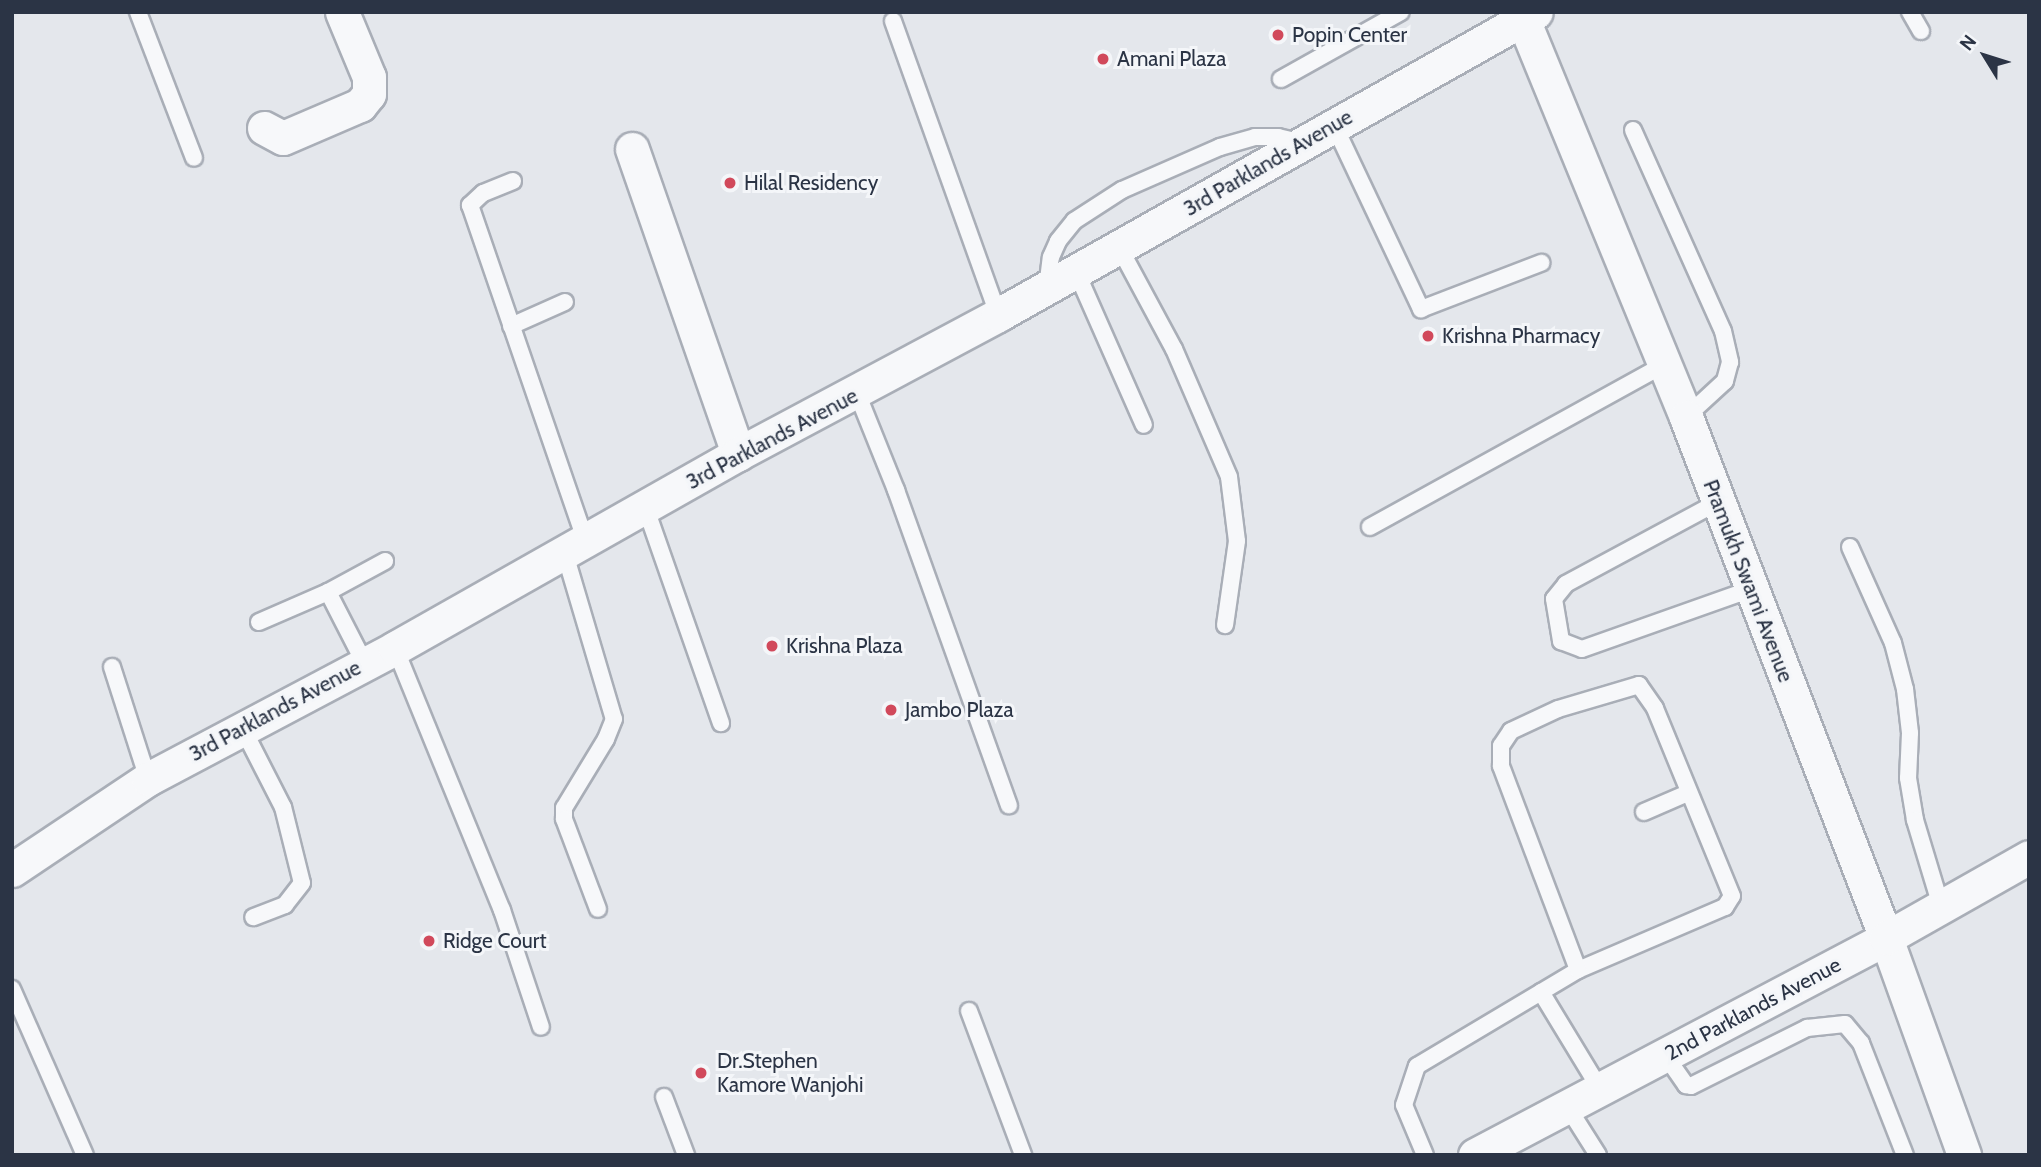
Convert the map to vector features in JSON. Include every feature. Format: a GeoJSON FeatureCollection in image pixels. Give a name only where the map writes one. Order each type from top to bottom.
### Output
{"type":"FeatureCollection","features":[{"type":"Feature","properties":{"kind":"street"},"geometry":{"type":"LineString","coordinates":[[264,128],[283,138],[360,105],[369,94],[369,77],[342,12]]}},
{"type":"Feature","properties":{"kind":"street","name":"3rd Parklands Avenue"},"geometry":{"type":"LineString","coordinates":[[12,870],[148,779],[395,648],[646,509],[738,454],[857,393],[1047,288],[1527,14]]}},
{"type":"Feature","properties":{"kind":"street","name":"Pramukh Swami Avenue"},"geometry":{"type":"LineString","coordinates":[[1527,14],[1686,417],[1886,939],[1964,1155]]}},
{"type":"Feature","properties":{"kind":"street"},"geometry":{"type":"LineString","coordinates":[[632,149],[738,454]]}},
{"type":"Feature","properties":{"kind":"street","name":"2nd Parklands Avenue"},"geometry":{"type":"LineString","coordinates":[[1475,1155],[1886,939],[2029,857]]}},
{"type":"Feature","properties":{"kind":"lane"},"geometry":{"type":"LineString","coordinates":[[138,12],[194,159]]}},
{"type":"Feature","properties":{"kind":"lane"},"geometry":{"type":"LineString","coordinates":[[1280,79],[1401,12]]}},
{"type":"Feature","properties":{"kind":"lane"},"geometry":{"type":"LineString","coordinates":[[1910,12],[1921,31]]}},
{"type":"Feature","properties":{"kind":"lane"},"geometry":{"type":"LineString","coordinates":[[893,21],[998,315]]}},
{"type":"Feature","properties":{"kind":"lane"},"geometry":{"type":"LineString","coordinates":[[1334,125],[1421,309],[1541,262]]}},
{"type":"Feature","properties":{"kind":"lane"},"geometry":{"type":"LineString","coordinates":[[1633,130],[1723,331],[1730,362],[1725,381],[1686,417]]}},
{"type":"Feature","properties":{"kind":"lane"},"geometry":{"type":"LineString","coordinates":[[1047,288],[1051,257],[1058,241],[1074,221],[1122,190],[1220,147],[1255,137],[1278,137],[1304,143]]}},
{"type":"Feature","properties":{"kind":"lane"},"geometry":{"type":"LineString","coordinates":[[513,181],[482,192],[470,205],[511,326],[575,548],[614,719],[606,739],[564,808],[564,819],[598,909]]}},
{"type":"Feature","properties":{"kind":"lane"},"geometry":{"type":"LineString","coordinates":[[1119,247],[1174,349],[1229,477],[1237,541],[1225,625]]}},
{"type":"Feature","properties":{"kind":"lane"},"geometry":{"type":"LineString","coordinates":[[1076,271],[1144,425]]}},
{"type":"Feature","properties":{"kind":"lane"},"geometry":{"type":"LineString","coordinates":[[511,326],[565,302]]}},
{"type":"Feature","properties":{"kind":"lane"},"geometry":{"type":"LineString","coordinates":[[1370,527],[1664,365]]}},
{"type":"Feature","properties":{"kind":"lane"},"geometry":{"type":"LineString","coordinates":[[857,393],[896,490],[1009,805]]}},
{"type":"Feature","properties":{"kind":"lane"},"geometry":{"type":"LineString","coordinates":[[1718,502],[1566,584],[1554,599],[1561,641],[1582,649],[1751,589]]}},
{"type":"Feature","properties":{"kind":"lane"},"geometry":{"type":"LineString","coordinates":[[646,509],[721,723]]}},
{"type":"Feature","properties":{"kind":"lane"},"geometry":{"type":"LineString","coordinates":[[1850,547],[1894,643],[1906,689],[1910,733],[1908,778],[1915,820],[1941,906]]}},
{"type":"Feature","properties":{"kind":"lane"},"geometry":{"type":"LineString","coordinates":[[259,622],[328,592],[385,561]]}},
{"type":"Feature","properties":{"kind":"lane"},"geometry":{"type":"LineString","coordinates":[[328,592],[365,664]]}},
{"type":"Feature","properties":{"kind":"lane"},"geometry":{"type":"LineString","coordinates":[[395,648],[502,910],[541,1027]]}},
{"type":"Feature","properties":{"kind":"lane"},"geometry":{"type":"LineString","coordinates":[[112,667],[148,779]]}},
{"type":"Feature","properties":{"kind":"lane"},"geometry":{"type":"LineString","coordinates":[[1425,1155],[1404,1105],[1417,1066],[1578,970],[1725,906],[1732,896],[1655,708],[1639,685],[1558,709],[1511,731],[1501,747],[1501,766],[1578,970]]}},
{"type":"Feature","properties":{"kind":"lane"},"geometry":{"type":"LineString","coordinates":[[243,729],[283,807],[302,883],[285,905],[253,917]]}},
{"type":"Feature","properties":{"kind":"lane"},"geometry":{"type":"LineString","coordinates":[[1644,812],[1688,793]]}},
{"type":"Feature","properties":{"kind":"lane"},"geometry":{"type":"LineString","coordinates":[[12,989],[85,1155]]}},
{"type":"Feature","properties":{"kind":"lane"},"geometry":{"type":"LineString","coordinates":[[1541,992],[1600,1089]]}},
{"type":"Feature","properties":{"kind":"lane"},"geometry":{"type":"LineString","coordinates":[[968,1010],[1023,1155]]}},
{"type":"Feature","properties":{"kind":"lane"},"geometry":{"type":"LineString","coordinates":[[1665,1055],[1686,1085],[1691,1086],[1807,1028],[1845,1024],[1860,1044],[1905,1155]]}},
{"type":"Feature","properties":{"kind":"lane"},"geometry":{"type":"LineString","coordinates":[[664,1097],[686,1155]]}},
{"type":"Feature","properties":{"kind":"lane"},"geometry":{"type":"LineString","coordinates":[[1567,1106],[1598,1155]]}},
{"type":"Feature","properties":{"kind":"place","name":"Popin Center"},"geometry":{"type":"Point","coordinates":[1278,35]}},
{"type":"Feature","properties":{"kind":"place","name":"Amani Plaza"},"geometry":{"type":"Point","coordinates":[1103,59]}},
{"type":"Feature","properties":{"kind":"place","name":"Hilal Residency"},"geometry":{"type":"Point","coordinates":[730,183]}},
{"type":"Feature","properties":{"kind":"place","name":"Krishna Pharmacy"},"geometry":{"type":"Point","coordinates":[1428,336]}},
{"type":"Feature","properties":{"kind":"place","name":"Krishna Plaza"},"geometry":{"type":"Point","coordinates":[772,646]}},
{"type":"Feature","properties":{"kind":"place","name":"Jambo Plaza"},"geometry":{"type":"Point","coordinates":[891,710]}},
{"type":"Feature","properties":{"kind":"place","name":"Ridge Court"},"geometry":{"type":"Point","coordinates":[429,941]}},
{"type":"Feature","properties":{"kind":"place","name":"Dr.Stephen Kamore Wanjohi"},"geometry":{"type":"Point","coordinates":[701,1073]}}]}
